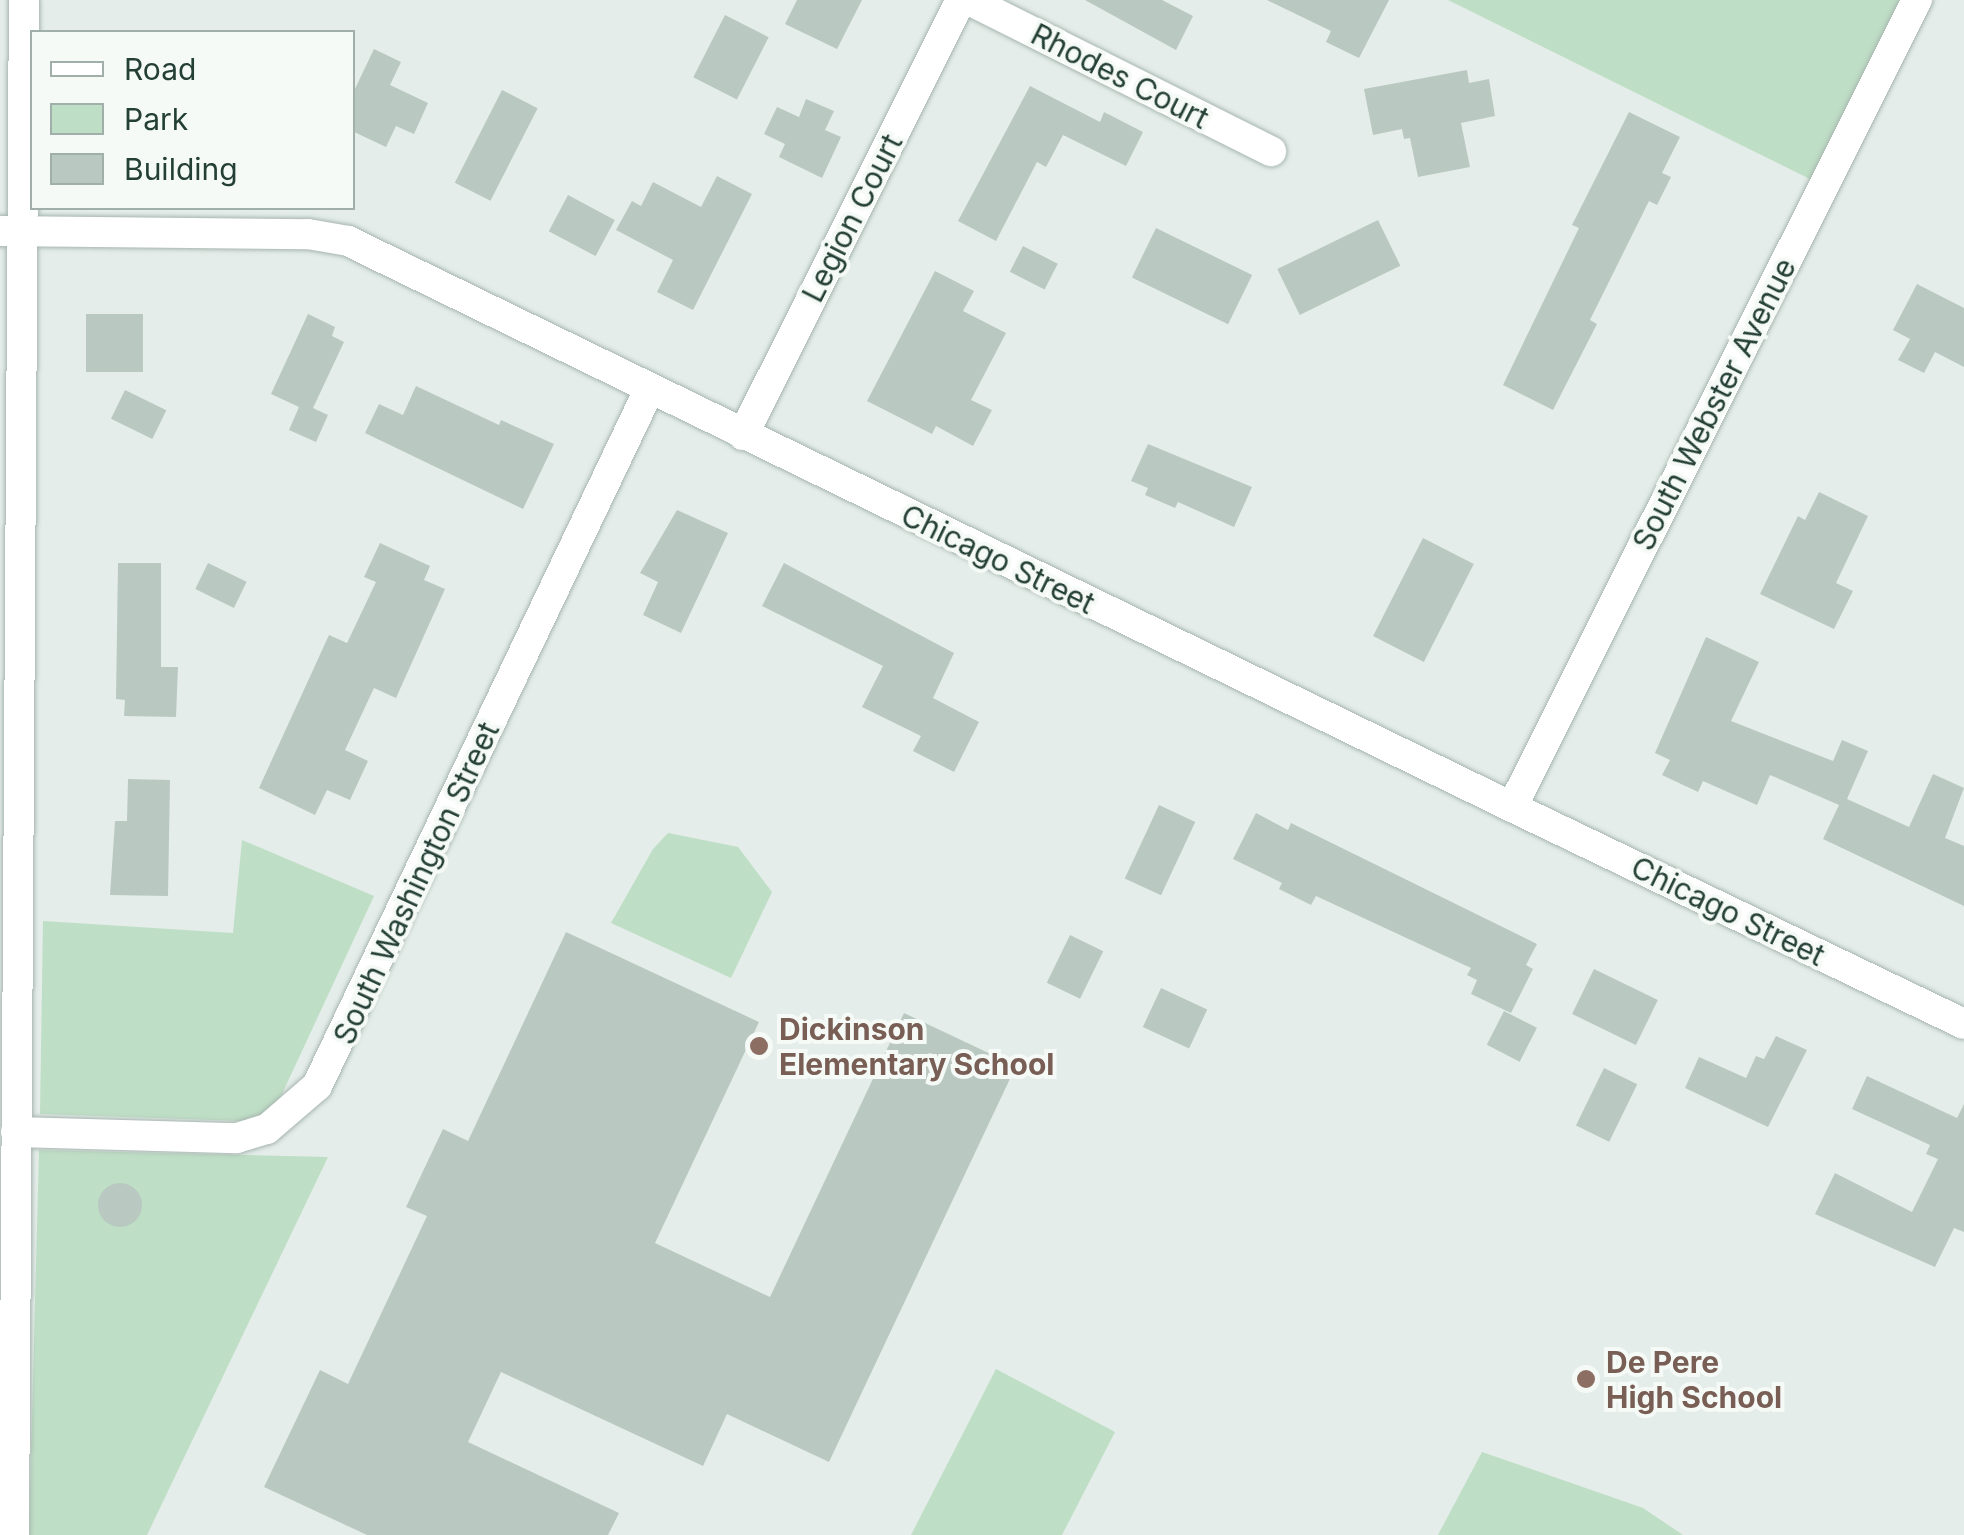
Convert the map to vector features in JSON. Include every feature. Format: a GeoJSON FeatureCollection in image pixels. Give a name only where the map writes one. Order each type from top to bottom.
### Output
{"type":"FeatureCollection","features":[{"type":"Feature","properties":{"kind":"street"},"geometry":{"type":"LineString","coordinates":[[14,1535],[11,231],[24,0]]}},
{"type":"Feature","properties":{"kind":"street","name":"Legion Court"},"geometry":{"type":"LineString","coordinates":[[743,436],[961,0]]}},
{"type":"Feature","properties":{"kind":"street","name":"Rhodes Court"},"geometry":{"type":"LineString","coordinates":[[969,0],[1271,151]]}},
{"type":"Feature","properties":{"kind":"street","name":"South Webster Avenue"},"geometry":{"type":"LineString","coordinates":[[1512,808],[1917,0]]}},
{"type":"Feature","properties":{"kind":"street","name":"Chicago Street"},"geometry":{"type":"LineString","coordinates":[[11,231],[308,234],[348,241],[648,390],[1964,1024]]}},
{"type":"Feature","properties":{"kind":"street","name":"South Washington Street"},"geometry":{"type":"LineString","coordinates":[[16,1132],[237,1138],[267,1129],[317,1086],[648,390]]}},
{"type":"Feature","properties":{"kind":"green space"},"geometry":{"type":"Polygon","coordinates":[[[1448,0],[1917,0],[1824,186],[1448,0]]]}},
{"type":"Feature","properties":{"kind":"green space"},"geometry":{"type":"Polygon","coordinates":[[[668,833],[738,847],[772,892],[731,978],[611,923],[653,849],[668,833]]]}},
{"type":"Feature","properties":{"kind":"green space"},"geometry":{"type":"Polygon","coordinates":[[[242,840],[374,896],[269,1122],[40,1114],[43,921],[233,933],[242,840]]]}},
{"type":"Feature","properties":{"kind":"green space"},"geometry":{"type":"Polygon","coordinates":[[[39,1150],[328,1157],[147,1535],[29,1535],[39,1150]]]}},
{"type":"Feature","properties":{"kind":"green space"},"geometry":{"type":"Polygon","coordinates":[[[996,1369],[1115,1432],[1062,1535],[911,1535],[996,1369]]]}},
{"type":"Feature","properties":{"kind":"green space"},"geometry":{"type":"Polygon","coordinates":[[[1482,1452],[1643,1508],[1683,1535],[1438,1535],[1482,1452]]]}},
{"type":"Feature","properties":{"kind":"building"},"geometry":{"type":"Polygon","coordinates":[[[797,0],[862,0],[837,49],[785,24],[797,0]]]}},
{"type":"Feature","properties":{"kind":"building"},"geometry":{"type":"Polygon","coordinates":[[[1085,0],[1162,0],[1193,16],[1176,50],[1085,0]]]}},
{"type":"Feature","properties":{"kind":"building"},"geometry":{"type":"Polygon","coordinates":[[[1267,0],[1389,0],[1359,58],[1326,42],[1331,31],[1267,0]]]}},
{"type":"Feature","properties":{"kind":"building"},"geometry":{"type":"Polygon","coordinates":[[[725,15],[769,37],[737,100],[693,77],[725,15]]]}},
{"type":"Feature","properties":{"kind":"building"},"geometry":{"type":"Polygon","coordinates":[[[374,49],[401,62],[390,85],[428,103],[414,134],[396,126],[386,147],[355,132],[355,89],[374,49]]]}},
{"type":"Feature","properties":{"kind":"building"},"geometry":{"type":"Polygon","coordinates":[[[1467,70],[1469,83],[1489,79],[1495,116],[1461,123],[1470,167],[1418,177],[1410,138],[1404,139],[1402,129],[1373,135],[1364,89],[1467,70]]]}},
{"type":"Feature","properties":{"kind":"building"},"geometry":{"type":"Polygon","coordinates":[[[1030,86],[1100,122],[1104,112],[1143,132],[1126,166],[1063,135],[1046,167],[1037,162],[996,241],[958,221],[1030,86]]]}},
{"type":"Feature","properties":{"kind":"building"},"geometry":{"type":"Polygon","coordinates":[[[502,90],[538,108],[490,201],[455,183],[502,90]]]}},
{"type":"Feature","properties":{"kind":"building"},"geometry":{"type":"Polygon","coordinates":[[[806,99],[834,111],[825,130],[841,137],[822,178],[779,157],[785,144],[764,134],[777,107],[799,117],[806,99]]]}},
{"type":"Feature","properties":{"kind":"building"},"geometry":{"type":"Polygon","coordinates":[[[1629,112],[1680,137],[1662,173],[1671,177],[1657,205],[1649,201],[1590,320],[1597,324],[1553,410],[1503,385],[1579,228],[1572,225],[1629,112]]]}},
{"type":"Feature","properties":{"kind":"building"},"geometry":{"type":"Polygon","coordinates":[[[717,176],[752,194],[693,310],[657,292],[673,260],[616,230],[632,201],[641,206],[653,182],[701,207],[717,176]]]}},
{"type":"Feature","properties":{"kind":"building"},"geometry":{"type":"Polygon","coordinates":[[[568,195],[615,220],[596,256],[549,231],[568,195]]]}},
{"type":"Feature","properties":{"kind":"building"},"geometry":{"type":"Polygon","coordinates":[[[1378,220],[1400,266],[1300,315],[1277,269],[1378,220]]]}},
{"type":"Feature","properties":{"kind":"building"},"geometry":{"type":"Polygon","coordinates":[[[1156,228],[1252,275],[1228,324],[1132,277],[1156,228]]]}},
{"type":"Feature","properties":{"kind":"building"},"geometry":{"type":"Polygon","coordinates":[[[1023,246],[1058,264],[1045,290],[1010,272],[1023,246]]]}},
{"type":"Feature","properties":{"kind":"building"},"geometry":{"type":"Polygon","coordinates":[[[935,271],[974,291],[963,311],[1006,333],[971,400],[992,410],[973,446],[936,426],[932,434],[867,401],[935,271]]]}},
{"type":"Feature","properties":{"kind":"building"},"geometry":{"type":"Polygon","coordinates":[[[1917,284],[1964,308],[1964,367],[1935,352],[1924,373],[1898,360],[1910,339],[1893,330],[1917,284]]]}},
{"type":"Feature","properties":{"kind":"building"},"geometry":{"type":"Polygon","coordinates":[[[86,314],[143,314],[143,372],[86,372],[86,314]]]}},
{"type":"Feature","properties":{"kind":"building"},"geometry":{"type":"Polygon","coordinates":[[[308,314],[335,327],[332,336],[344,342],[313,408],[328,415],[316,442],[289,430],[299,407],[271,394],[308,314]]]}},
{"type":"Feature","properties":{"kind":"building"},"geometry":{"type":"Polygon","coordinates":[[[416,386],[499,425],[501,420],[554,444],[523,509],[365,433],[379,404],[403,415],[416,386]]]}},
{"type":"Feature","properties":{"kind":"building"},"geometry":{"type":"Polygon","coordinates":[[[125,390],[166,410],[152,439],[111,419],[125,390]]]}},
{"type":"Feature","properties":{"kind":"building"},"geometry":{"type":"Polygon","coordinates":[[[1148,444],[1252,487],[1234,527],[1178,502],[1175,508],[1145,495],[1148,488],[1131,481],[1148,444]]]}},
{"type":"Feature","properties":{"kind":"building"},"geometry":{"type":"Polygon","coordinates":[[[1819,492],[1868,516],[1836,583],[1853,591],[1834,629],[1760,594],[1798,516],[1805,520],[1819,492]]]}},
{"type":"Feature","properties":{"kind":"building"},"geometry":{"type":"Polygon","coordinates":[[[677,510],[728,533],[681,633],[643,615],[658,582],[640,573],[677,510]]]}},
{"type":"Feature","properties":{"kind":"building"},"geometry":{"type":"Polygon","coordinates":[[[1423,538],[1474,564],[1424,662],[1373,636],[1423,538]]]}},
{"type":"Feature","properties":{"kind":"building"},"geometry":{"type":"Polygon","coordinates":[[[380,543],[430,566],[424,580],[445,589],[396,698],[374,688],[345,750],[368,761],[350,800],[327,790],[315,815],[259,788],[329,635],[347,643],[376,582],[364,577],[380,543]]]}},
{"type":"Feature","properties":{"kind":"building"},"geometry":{"type":"Polygon","coordinates":[[[118,563],[161,563],[161,667],[178,667],[176,717],[124,716],[125,700],[116,699],[118,563]]]}},
{"type":"Feature","properties":{"kind":"building"},"geometry":{"type":"Polygon","coordinates":[[[208,563],[247,582],[234,608],[195,589],[208,563]]]}},
{"type":"Feature","properties":{"kind":"building"},"geometry":{"type":"Polygon","coordinates":[[[784,563],[954,653],[933,698],[979,722],[954,772],[913,751],[921,736],[862,707],[883,666],[762,606],[784,563]]]}},
{"type":"Feature","properties":{"kind":"building"},"geometry":{"type":"Polygon","coordinates":[[[1706,637],[1759,662],[1731,721],[1833,761],[1842,740],[1868,751],[1847,799],[1909,827],[1933,774],[1964,788],[1945,838],[1964,846],[1964,906],[1823,839],[1839,805],[1770,775],[1757,805],[1703,781],[1698,792],[1662,775],[1670,760],[1655,753],[1706,637]]]}},
{"type":"Feature","properties":{"kind":"building"},"geometry":{"type":"Polygon","coordinates":[[[128,779],[170,780],[168,896],[110,895],[115,821],[127,821],[128,779]]]}},
{"type":"Feature","properties":{"kind":"building"},"geometry":{"type":"Polygon","coordinates":[[[1159,805],[1195,822],[1161,895],[1125,878],[1159,805]]]}},
{"type":"Feature","properties":{"kind":"building"},"geometry":{"type":"Polygon","coordinates":[[[1256,813],[1288,830],[1291,823],[1537,944],[1526,965],[1533,969],[1511,1013],[1471,994],[1477,980],[1467,975],[1471,968],[1316,896],[1311,905],[1279,889],[1282,883],[1233,859],[1256,813]]]}},
{"type":"Feature","properties":{"kind":"building","name":"Dickinson Elementary School"},"geometry":{"type":"Polygon","coordinates":[[[566,932],[759,1022],[655,1243],[770,1297],[904,1013],[1016,1066],[829,1462],[727,1414],[703,1466],[501,1372],[468,1442],[619,1513],[608,1535],[367,1535],[264,1487],[320,1370],[348,1384],[427,1216],[406,1207],[443,1129],[468,1141],[566,932]]]}},
{"type":"Feature","properties":{"kind":"building"},"geometry":{"type":"Polygon","coordinates":[[[1070,935],[1103,951],[1080,999],[1047,983],[1070,935]]]}},
{"type":"Feature","properties":{"kind":"building"},"geometry":{"type":"Polygon","coordinates":[[[1594,969],[1658,1000],[1636,1045],[1572,1014],[1594,969]]]}},
{"type":"Feature","properties":{"kind":"building"},"geometry":{"type":"Polygon","coordinates":[[[1161,988],[1207,1010],[1189,1049],[1143,1027],[1161,988]]]}},
{"type":"Feature","properties":{"kind":"building"},"geometry":{"type":"Polygon","coordinates":[[[1504,1011],[1537,1028],[1520,1062],[1487,1045],[1504,1011]]]}},
{"type":"Feature","properties":{"kind":"building"},"geometry":{"type":"Polygon","coordinates":[[[1776,1036],[1807,1050],[1768,1127],[1685,1088],[1699,1057],[1746,1078],[1756,1056],[1764,1059],[1776,1036]]]}},
{"type":"Feature","properties":{"kind":"building"},"geometry":{"type":"Polygon","coordinates":[[[1604,1068],[1637,1084],[1609,1142],[1576,1126],[1604,1068]]]}},
{"type":"Feature","properties":{"kind":"building"},"geometry":{"type":"Polygon","coordinates":[[[1867,1076],[1957,1118],[1964,1104],[1964,1232],[1954,1228],[1935,1267],[1815,1214],[1835,1173],[1912,1212],[1938,1159],[1926,1154],[1930,1145],[1852,1109],[1867,1076]]]}},
{"type":"Feature","properties":{"kind":"building"},"geometry":{"type":"Polygon","coordinates":[[[120,1183],[136,1189],[142,1205],[136,1221],[120,1227],[104,1221],[98,1205],[104,1189],[120,1183]]]}},
{"type":"Feature","properties":{"kind":"place","name":"Dickinson Elementary School"},"geometry":{"type":"Point","coordinates":[759,1046]}},
{"type":"Feature","properties":{"kind":"place","name":"De Pere High School"},"geometry":{"type":"Point","coordinates":[1586,1379]}}]}
